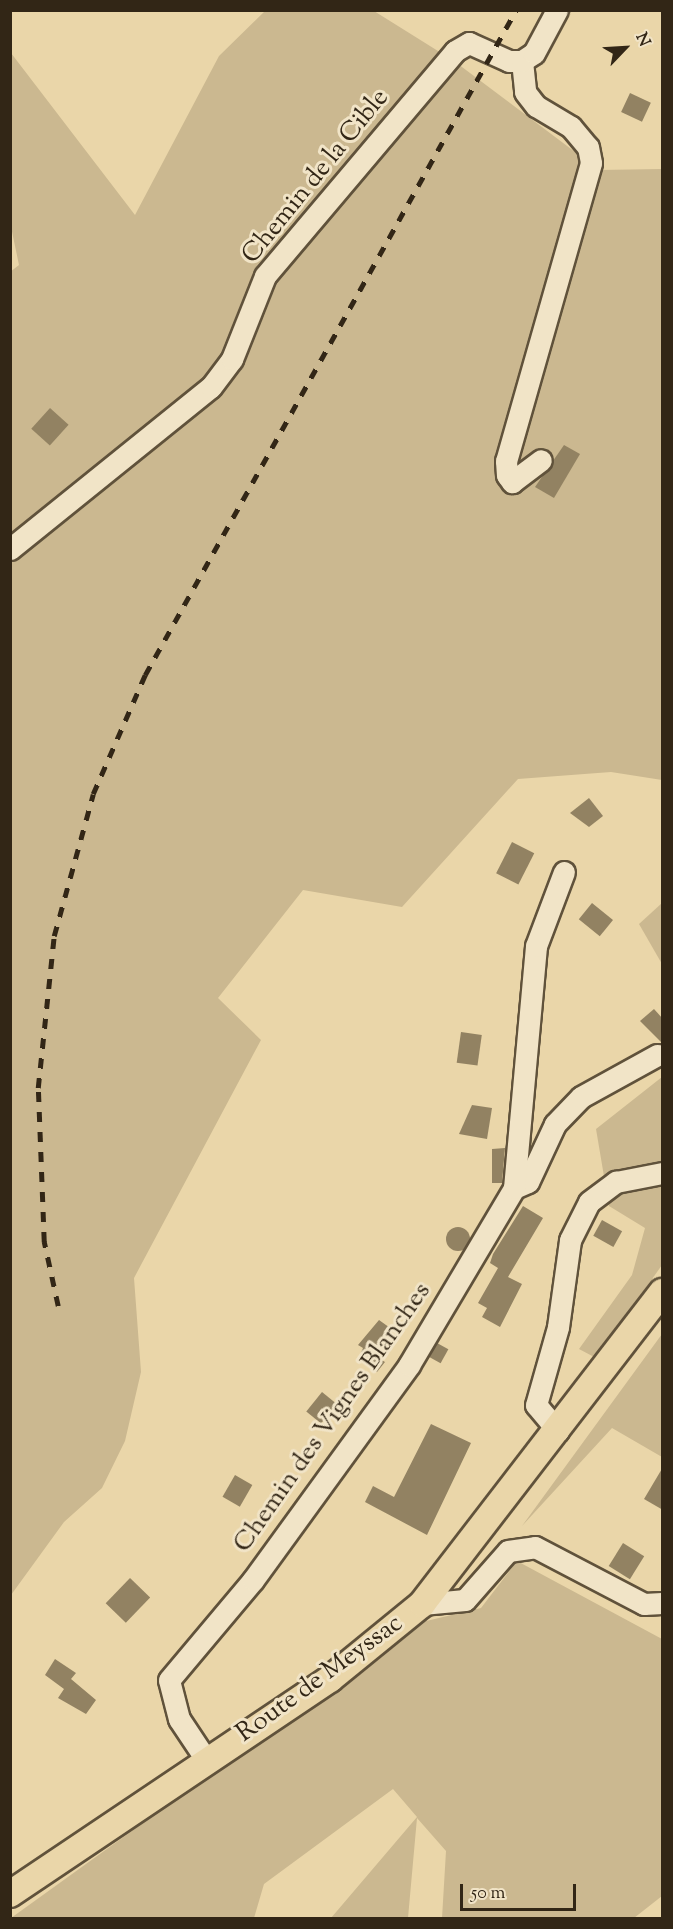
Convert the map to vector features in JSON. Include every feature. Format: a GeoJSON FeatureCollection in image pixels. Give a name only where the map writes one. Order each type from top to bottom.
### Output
{"type":"FeatureCollection","features":[{"type":"Feature","properties":{"kind":"main road","name":"Route de Meyssac"},"geometry":{"type":"LineString","coordinates":[[10,1894],[330,1679],[422,1604],[558,1431],[663,1292]]}},
{"type":"Feature","properties":{"kind":"street"},"geometry":{"type":"LineString","coordinates":[[541,460],[512,482],[507,475],[506,461],[591,163],[588,147],[571,127],[525,92],[522,61],[534,53],[557,10]]}},
{"type":"Feature","properties":{"kind":"street","name":"Chemin de la Cible"},"geometry":{"type":"LineString","coordinates":[[10,549],[211,387],[232,359],[264,276],[455,51],[469,43],[509,61],[522,61]]}},
{"type":"Feature","properties":{"kind":"street","name":"Chemin des Vignes Blanches"},"geometry":{"type":"LineString","coordinates":[[207,1761],[179,1719],[169,1680],[253,1580],[410,1365],[514,1188],[536,946],[564,872]]}},
{"type":"Feature","properties":{"kind":"street"},"geometry":{"type":"LineString","coordinates":[[514,1188],[528,1182],[555,1124],[581,1098],[657,1055]]}},
{"type":"Feature","properties":{"kind":"street"},"geometry":{"type":"LineString","coordinates":[[558,1431],[536,1405],[558,1327],[570,1240],[590,1202],[616,1182],[663,1173]]}},
{"type":"Feature","properties":{"kind":"street"},"geometry":{"type":"LineString","coordinates":[[422,1604],[465,1599],[508,1551],[535,1547],[644,1604],[663,1603]]}},
{"type":"Feature","properties":{"kind":"shaded area"},"geometry":{"type":"Polygon","coordinates":[[[265,11],[374,11],[454,61],[599,170],[662,169],[662,780],[611,772],[518,779],[402,907],[303,890],[218,998],[261,1040],[134,1278],[141,1372],[125,1441],[102,1488],[64,1522],[11,1595],[10,272],[19,265],[10,222],[11,53],[135,215],[219,56],[265,11]]]}},
{"type":"Feature","properties":{"kind":"shaded area"},"geometry":{"type":"Polygon","coordinates":[[[662,903],[662,964],[639,924],[662,903]]]}},
{"type":"Feature","properties":{"kind":"shaded area"},"geometry":{"type":"Polygon","coordinates":[[[662,1077],[662,1265],[596,1358],[579,1349],[632,1275],[645,1228],[609,1206],[596,1129],[662,1077]]]}},
{"type":"Feature","properties":{"kind":"shaded area"},"geometry":{"type":"Polygon","coordinates":[[[662,1334],[662,1457],[612,1428],[522,1526],[662,1334]]]}},
{"type":"Feature","properties":{"kind":"shaded area"},"geometry":{"type":"Polygon","coordinates":[[[517,1561],[662,1639],[662,1896],[634,1918],[442,1918],[446,1851],[417,1818],[408,1918],[331,1918],[417,1817],[393,1789],[264,1884],[254,1918],[11,1918],[422,1622],[481,1608],[517,1561]]]}},
{"type":"Feature","properties":{"kind":"building"},"geometry":{"type":"Polygon","coordinates":[[[630,93],[651,103],[642,122],[621,112],[630,93]]]}},
{"type":"Feature","properties":{"kind":"building"},"geometry":{"type":"Polygon","coordinates":[[[50,408],[69,425],[50,446],[31,429],[50,408]]]}},
{"type":"Feature","properties":{"kind":"building"},"geometry":{"type":"Polygon","coordinates":[[[564,445],[580,454],[554,498],[535,487],[564,445]]]}},
{"type":"Feature","properties":{"kind":"building"},"geometry":{"type":"Polygon","coordinates":[[[589,798],[603,816],[589,827],[570,813],[589,798]]]}},
{"type":"Feature","properties":{"kind":"building"},"geometry":{"type":"Polygon","coordinates":[[[512,842],[534,853],[518,885],[496,873],[512,842]]]}},
{"type":"Feature","properties":{"kind":"building"},"geometry":{"type":"Polygon","coordinates":[[[592,903],[613,920],[600,936],[579,919],[592,903]]]}},
{"type":"Feature","properties":{"kind":"building"},"geometry":{"type":"Polygon","coordinates":[[[654,1009],[663,1019],[663,1044],[640,1021],[654,1009]]]}},
{"type":"Feature","properties":{"kind":"building"},"geometry":{"type":"Polygon","coordinates":[[[461,1032],[482,1035],[477,1066],[457,1063],[461,1032]]]}},
{"type":"Feature","properties":{"kind":"building"},"geometry":{"type":"Polygon","coordinates":[[[472,1105],[492,1108],[487,1139],[459,1134],[472,1105]]]}},
{"type":"Feature","properties":{"kind":"building"},"geometry":{"type":"Polygon","coordinates":[[[505,1148],[502,1183],[492,1183],[492,1149],[505,1148]]]}},
{"type":"Feature","properties":{"kind":"building"},"geometry":{"type":"Polygon","coordinates":[[[523,1206],[543,1218],[508,1277],[522,1284],[500,1327],[482,1317],[487,1308],[478,1303],[498,1268],[490,1263],[493,1254],[523,1206]]]}},
{"type":"Feature","properties":{"kind":"building"},"geometry":{"type":"Polygon","coordinates":[[[602,1220],[622,1231],[613,1247],[593,1236],[602,1220]]]}},
{"type":"Feature","properties":{"kind":"building"},"geometry":{"type":"Polygon","coordinates":[[[458,1227],[467,1230],[470,1239],[467,1248],[458,1251],[449,1248],[446,1239],[449,1230],[458,1227]]]}},
{"type":"Feature","properties":{"kind":"building"},"geometry":{"type":"Polygon","coordinates":[[[379,1320],[393,1330],[375,1356],[385,1362],[377,1372],[358,1359],[363,1348],[358,1345],[379,1320]]]}},
{"type":"Feature","properties":{"kind":"building"},"geometry":{"type":"Polygon","coordinates":[[[437,1343],[448,1349],[441,1363],[429,1357],[437,1343]]]}},
{"type":"Feature","properties":{"kind":"building"},"geometry":{"type":"Polygon","coordinates":[[[322,1392],[337,1404],[321,1423],[306,1411],[322,1392]]]}},
{"type":"Feature","properties":{"kind":"building"},"geometry":{"type":"Polygon","coordinates":[[[431,1424],[471,1443],[427,1535],[365,1502],[373,1486],[394,1497],[431,1424]]]}},
{"type":"Feature","properties":{"kind":"building"},"geometry":{"type":"Polygon","coordinates":[[[663,1467],[663,1510],[644,1499],[663,1467]]]}},
{"type":"Feature","properties":{"kind":"building"},"geometry":{"type":"Polygon","coordinates":[[[235,1475],[252,1485],[240,1507],[222,1497],[235,1475]]]}},
{"type":"Feature","properties":{"kind":"building"},"geometry":{"type":"Polygon","coordinates":[[[623,1543],[644,1556],[630,1579],[609,1566],[623,1543]]]}},
{"type":"Feature","properties":{"kind":"building"},"geometry":{"type":"Polygon","coordinates":[[[130,1578],[150,1597],[126,1623],[106,1603],[130,1578]]]}},
{"type":"Feature","properties":{"kind":"building"},"geometry":{"type":"Polygon","coordinates":[[[55,1659],[76,1673],[71,1679],[96,1700],[86,1714],[58,1698],[64,1689],[45,1675],[55,1659]]]}},
{"type":"Feature","properties":{"kind":"railway"},"geometry":{"type":"LineString","coordinates":[[58,1306],[44,1242],[38,1088],[54,936],[93,794],[145,675],[516,10]]}}]}
